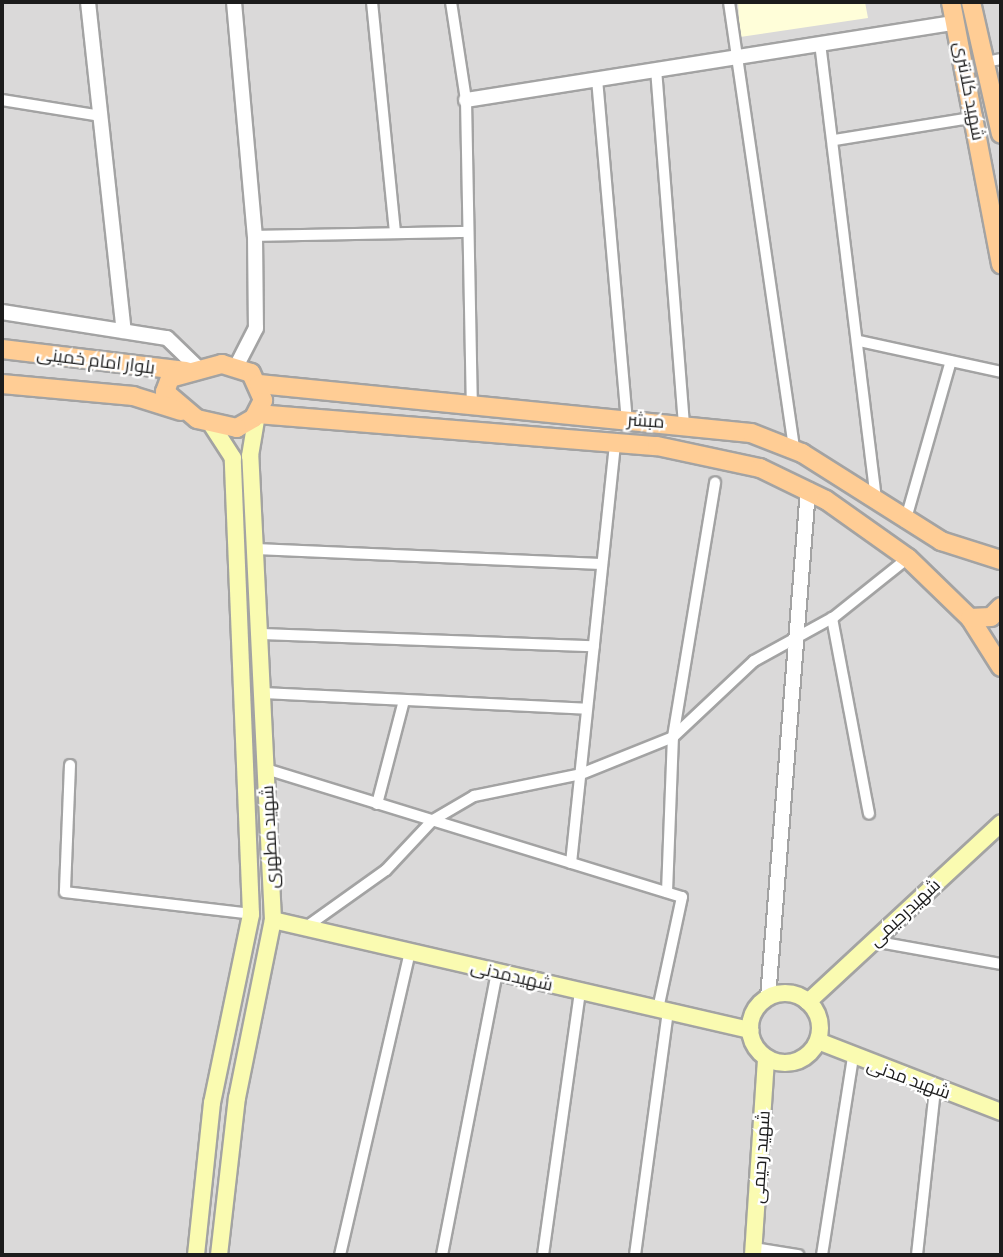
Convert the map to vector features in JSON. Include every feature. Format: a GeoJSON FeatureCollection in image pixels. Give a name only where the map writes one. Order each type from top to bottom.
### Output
{"type":"FeatureCollection","features":[{"type":"Feature","properties":{"kind":"main road","name":"شهید کلانتری"},"geometry":{"type":"LineString","coordinates":[[951,2],[976,117],[1001,264]]}},
{"type":"Feature","properties":{"kind":"main road","name":"شهید کلانتری"},"geometry":{"type":"LineString","coordinates":[[971,2],[994,60],[1001,134]]}},
{"type":"Feature","properties":{"kind":"main road","name":"بلوار امام خمینی"},"geometry":{"type":"LineString","coordinates":[[2,349],[194,370],[237,365]]}},
{"type":"Feature","properties":{"kind":"main road"},"geometry":{"type":"LineString","coordinates":[[194,370],[165,385],[169,398],[211,424],[237,428],[257,414],[263,400],[259,384],[237,365]]}},
{"type":"Feature","properties":{"kind":"main road","name":"بلوار امام خمینی"},"geometry":{"type":"LineString","coordinates":[[2,384],[133,396],[191,414]]}},
{"type":"Feature","properties":{"kind":"main road","name":"مبشر"},"geometry":{"type":"LineString","coordinates":[[259,384],[472,407],[684,422],[751,433],[794,450],[905,522],[994,558]]}},
{"type":"Feature","properties":{"kind":"main road"},"geometry":{"type":"LineString","coordinates":[[257,414],[615,443],[725,457],[808,490],[908,558],[970,618],[1001,667]]}},
{"type":"Feature","properties":{"kind":"main road","name":"شهید مطهری"},"geometry":{"type":"LineString","coordinates":[[219,1255],[237,1098],[273,920],[250,456],[257,414]]}},
{"type":"Feature","properties":{"kind":"main road","name":"شهید مطهری"},"geometry":{"type":"LineString","coordinates":[[196,1255],[212,1103],[251,914],[233,458],[211,424]]}},
{"type":"Feature","properties":{"kind":"main road"},"geometry":{"type":"LineString","coordinates":[[994,558],[1001,574]]}},
{"type":"Feature","properties":{"kind":"main road"},"geometry":{"type":"LineString","coordinates":[[970,618],[990,617],[1001,607]]}},
{"type":"Feature","properties":{"kind":"main road","name":"شهیدرحیمی"},"geometry":{"type":"LineString","coordinates":[[808,1002],[1001,823]]}},
{"type":"Feature","properties":{"kind":"main road","name":"شهیدمدنی"},"geometry":{"type":"LineString","coordinates":[[273,920],[750,1030]]}},
{"type":"Feature","properties":{"kind":"main road"},"geometry":{"type":"LineString","coordinates":[[789,994],[808,1002],[819,1020],[818,1041],[796,1062],[766,1058],[750,1030],[755,1011],[768,998],[789,994]]}},
{"type":"Feature","properties":{"kind":"main road","name":"شهید مدنی"},"geometry":{"type":"LineString","coordinates":[[818,1041],[853,1058],[1001,1112]]}},
{"type":"Feature","properties":{"kind":"main road","name":"شهید رحیمی"},"geometry":{"type":"LineString","coordinates":[[753,1252],[766,1058]]}},
{"type":"Feature","properties":{"kind":"street"},"geometry":{"type":"LineString","coordinates":[[88,2],[124,331]]}},
{"type":"Feature","properties":{"kind":"street"},"geometry":{"type":"LineString","coordinates":[[234,2],[255,236],[256,328],[237,365]]}},
{"type":"Feature","properties":{"kind":"street"},"geometry":{"type":"LineString","coordinates":[[372,2],[395,233]]}},
{"type":"Feature","properties":{"kind":"street"},"geometry":{"type":"LineString","coordinates":[[452,2],[466,100],[472,407]]}},
{"type":"Feature","properties":{"kind":"street"},"geometry":{"type":"LineString","coordinates":[[729,2],[734,57],[794,450]]}},
{"type":"Feature","properties":{"kind":"street"},"geometry":{"type":"LineString","coordinates":[[466,100],[956,22]]}},
{"type":"Feature","properties":{"kind":"street"},"geometry":{"type":"LineString","coordinates":[[820,43],[835,140],[876,502]]}},
{"type":"Feature","properties":{"kind":"street"},"geometry":{"type":"LineString","coordinates":[[656,69],[684,422]]}},
{"type":"Feature","properties":{"kind":"street"},"geometry":{"type":"LineString","coordinates":[[597,79],[627,419]]}},
{"type":"Feature","properties":{"kind":"street"},"geometry":{"type":"LineString","coordinates":[[2,100],[101,116]]}},
{"type":"Feature","properties":{"kind":"street"},"geometry":{"type":"LineString","coordinates":[[835,140],[976,117]]}},
{"type":"Feature","properties":{"kind":"street"},"geometry":{"type":"LineString","coordinates":[[255,236],[468,232]]}},
{"type":"Feature","properties":{"kind":"street"},"geometry":{"type":"LineString","coordinates":[[2,312],[167,338],[194,370]]}},
{"type":"Feature","properties":{"kind":"street"},"geometry":{"type":"LineString","coordinates":[[859,341],[1001,372]]}},
{"type":"Feature","properties":{"kind":"street"},"geometry":{"type":"LineString","coordinates":[[905,522],[951,361]]}},
{"type":"Feature","properties":{"kind":"street"},"geometry":{"type":"LineString","coordinates":[[571,863],[615,443]]}},
{"type":"Feature","properties":{"kind":"street"},"geometry":{"type":"LineString","coordinates":[[667,892],[673,737],[715,482]]}},
{"type":"Feature","properties":{"kind":"street"},"geometry":{"type":"LineString","coordinates":[[768,998],[808,490]]}},
{"type":"Feature","properties":{"kind":"street"},"geometry":{"type":"LineString","coordinates":[[255,549],[602,564]]}},
{"type":"Feature","properties":{"kind":"street"},"geometry":{"type":"LineString","coordinates":[[306,927],[386,870],[433,820],[474,796],[580,774],[673,737],[754,661],[796,640],[831,618],[908,558]]}},
{"type":"Feature","properties":{"kind":"street"},"geometry":{"type":"LineString","coordinates":[[831,618],[869,814]]}},
{"type":"Feature","properties":{"kind":"street"},"geometry":{"type":"LineString","coordinates":[[260,634],[594,646]]}},
{"type":"Feature","properties":{"kind":"street"},"geometry":{"type":"LineString","coordinates":[[263,693],[587,709]]}},
{"type":"Feature","properties":{"kind":"street"},"geometry":{"type":"LineString","coordinates":[[377,804],[404,700]]}},
{"type":"Feature","properties":{"kind":"street"},"geometry":{"type":"LineString","coordinates":[[70,765],[65,892],[251,914],[273,920]]}},
{"type":"Feature","properties":{"kind":"street"},"geometry":{"type":"LineString","coordinates":[[266,769],[682,897],[663,1010],[635,1255]]}},
{"type":"Feature","properties":{"kind":"street"},"geometry":{"type":"LineString","coordinates":[[873,941],[1001,964]]}},
{"type":"Feature","properties":{"kind":"street"},"geometry":{"type":"LineString","coordinates":[[340,1255],[410,951]]}},
{"type":"Feature","properties":{"kind":"street"},"geometry":{"type":"LineString","coordinates":[[442,1255],[497,972]]}},
{"type":"Feature","properties":{"kind":"street"},"geometry":{"type":"LineString","coordinates":[[543,1255],[580,991]]}},
{"type":"Feature","properties":{"kind":"street"},"geometry":{"type":"LineString","coordinates":[[822,1255],[853,1058]]}},
{"type":"Feature","properties":{"kind":"street"},"geometry":{"type":"LineString","coordinates":[[917,1255],[935,1088]]}},
{"type":"Feature","properties":{"kind":"street"},"geometry":{"type":"LineString","coordinates":[[753,1252],[798,1255]]}},
{"type":"Feature","properties":{"kind":"shaded area"},"geometry":{"type":"Polygon","coordinates":[[[2,2],[1001,2],[1001,1255],[2,1255],[2,2]]]}},
{"type":"Feature","properties":{"kind":"shaded area"},"geometry":{"type":"Polygon","coordinates":[[[738,2],[865,2],[868,18],[740,37],[738,2]]]}}]}
